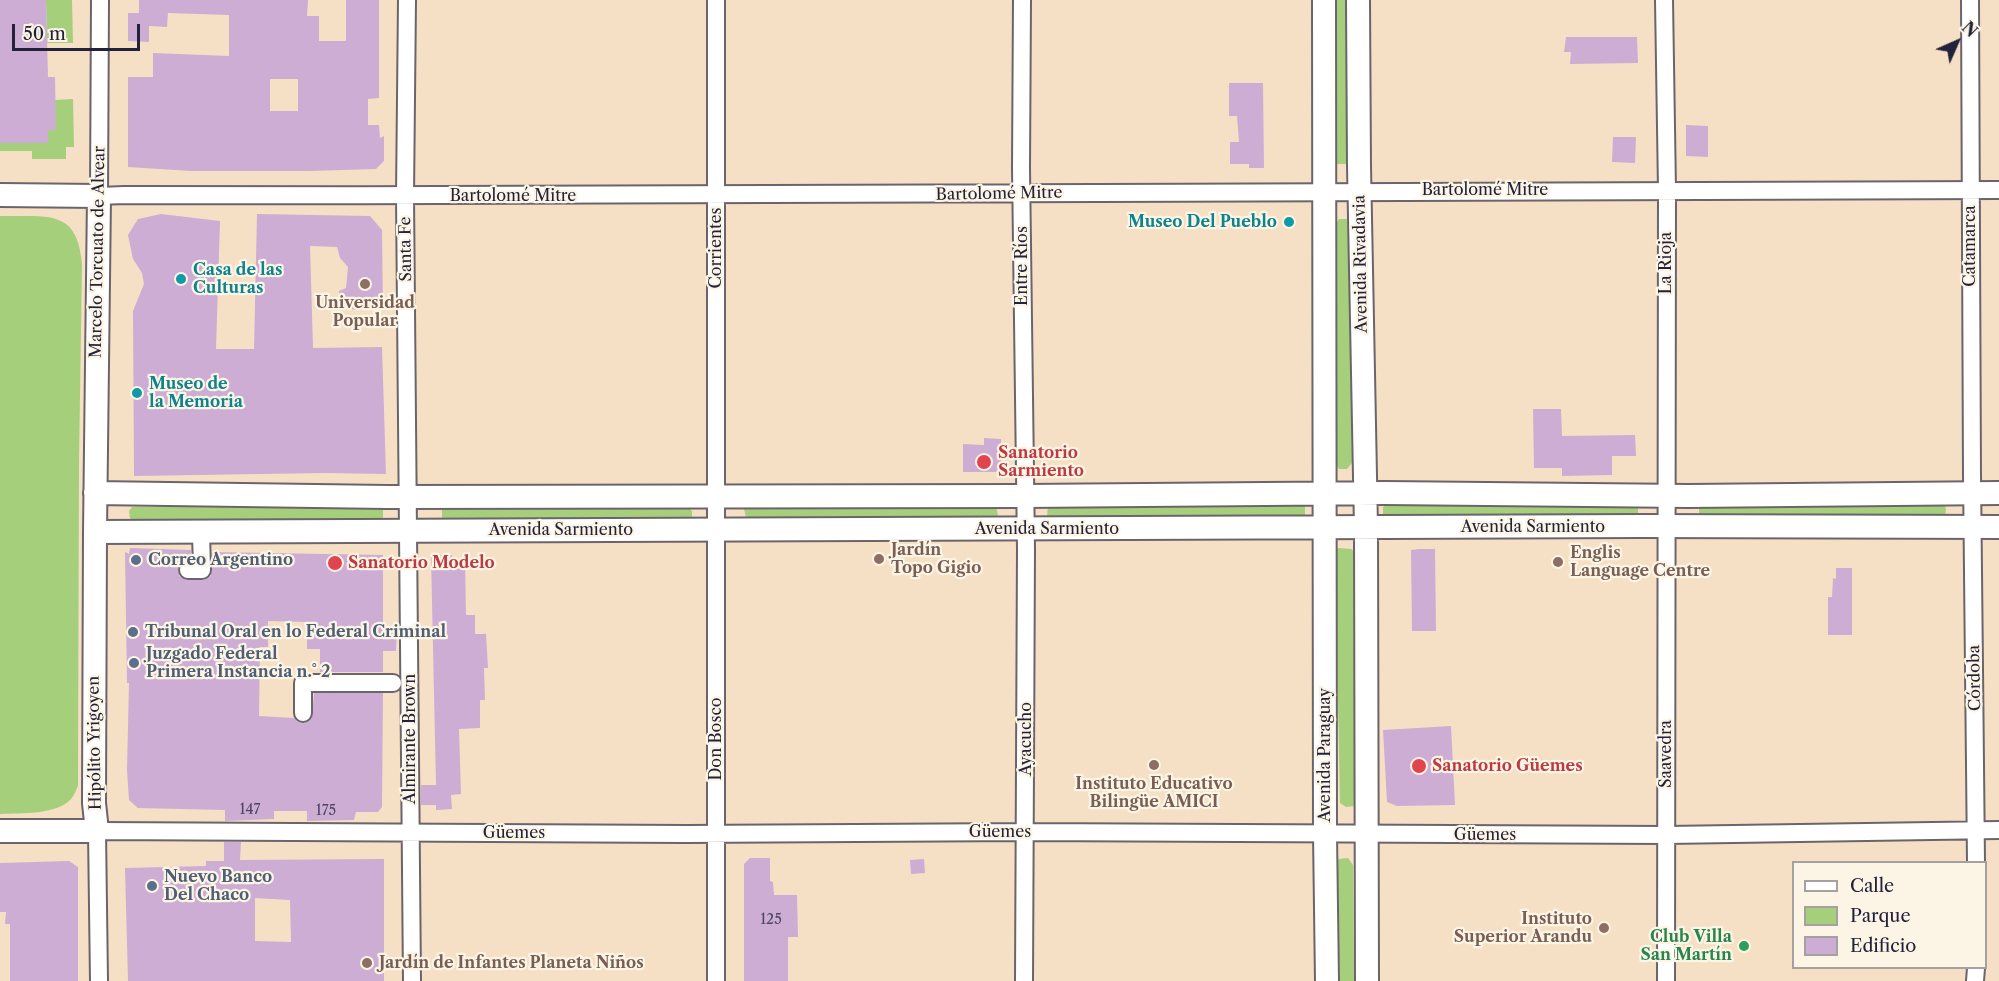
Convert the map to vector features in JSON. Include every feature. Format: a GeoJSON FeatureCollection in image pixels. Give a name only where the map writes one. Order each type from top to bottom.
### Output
{"type":"FeatureCollection","features":[{"type":"Feature","properties":{"kind":"main road"},"geometry":{"type":"LineString","coordinates":[[1324,0],[1326,528]]}},
{"type":"Feature","properties":{"kind":"main road","name":"Avenida Rivadavia"},"geometry":{"type":"LineString","coordinates":[[1358,0],[1359,191],[1366,528]]}},
{"type":"Feature","properties":{"kind":"main road","name":"Bartolomé Mitre"},"geometry":{"type":"LineString","coordinates":[[0,195],[99,196]]}},
{"type":"Feature","properties":{"kind":"main road","name":"Marcelo Torcuato de Alvear"},"geometry":{"type":"LineString","coordinates":[[95,499],[99,196]]}},
{"type":"Feature","properties":{"kind":"main road","name":"Avenida Sarmiento"},"geometry":{"type":"LineString","coordinates":[[95,499],[1999,493]]}},
{"type":"Feature","properties":{"kind":"main road","name":"Hipólito Yrigoyen"},"geometry":{"type":"LineString","coordinates":[[95,499],[94,803],[97,831]]}},
{"type":"Feature","properties":{"kind":"main road","name":"Avenida Sarmiento"},"geometry":{"type":"LineString","coordinates":[[95,532],[1665,526],[1999,527]]}},
{"type":"Feature","properties":{"kind":"main road","name":"Avenida Paraguay"},"geometry":{"type":"LineString","coordinates":[[1326,528],[1327,981]]}},
{"type":"Feature","properties":{"kind":"main road"},"geometry":{"type":"LineString","coordinates":[[1366,528],[1367,981]]}},
{"type":"Feature","properties":{"kind":"main road","name":"Güemes"},"geometry":{"type":"LineString","coordinates":[[0,831],[97,831]]}},
{"type":"Feature","properties":{"kind":"street","name":"Marcelo Torcuato de Alvear"},"geometry":{"type":"LineString","coordinates":[[99,196],[100,0]]}},
{"type":"Feature","properties":{"kind":"street","name":"Santa Fe"},"geometry":{"type":"LineString","coordinates":[[407,0],[405,196],[409,497]]}},
{"type":"Feature","properties":{"kind":"street","name":"Corrientes"},"geometry":{"type":"LineString","coordinates":[[716,0],[716,496]]}},
{"type":"Feature","properties":{"kind":"street","name":"Entre Ríos"},"geometry":{"type":"LineString","coordinates":[[1022,0],[1025,496]]}},
{"type":"Feature","properties":{"kind":"street","name":"La Rioja"},"geometry":{"type":"LineString","coordinates":[[1664,0],[1665,526]]}},
{"type":"Feature","properties":{"kind":"street","name":"Catamarca"},"geometry":{"type":"LineString","coordinates":[[1970,0],[1973,493]]}},
{"type":"Feature","properties":{"kind":"street","name":"Bartolomé Mitre"},"geometry":{"type":"LineString","coordinates":[[99,196],[1999,190]]}},
{"type":"Feature","properties":{"kind":"street","name":"Córdoba"},"geometry":{"type":"LineString","coordinates":[[1973,493],[1976,861]]}},
{"type":"Feature","properties":{"kind":"street","name":"Don Bosco"},"geometry":{"type":"LineString","coordinates":[[716,496],[716,981]]}},
{"type":"Feature","properties":{"kind":"street","name":"Ayacucho"},"geometry":{"type":"LineString","coordinates":[[1024,981],[1025,496]]}},
{"type":"Feature","properties":{"kind":"street","name":"Almirante Brown"},"geometry":{"type":"LineString","coordinates":[[409,497],[412,981]]}},
{"type":"Feature","properties":{"kind":"street","name":"Saavedra"},"geometry":{"type":"LineString","coordinates":[[1665,526],[1666,981]]}},
{"type":"Feature","properties":{"kind":"street"},"geometry":{"type":"LineString","coordinates":[[188,570],[202,570],[201,532]]}},
{"type":"Feature","properties":{"kind":"street"},"geometry":{"type":"LineString","coordinates":[[303,712],[303,683],[393,683]]}},
{"type":"Feature","properties":{"kind":"street","name":"Güemes"},"geometry":{"type":"LineString","coordinates":[[97,831],[1667,835],[1999,830]]}},
{"type":"Feature","properties":{"kind":"street","name":"Hipólito Yrigoyen"},"geometry":{"type":"LineString","coordinates":[[97,831],[99,981]]}},
{"type":"Feature","properties":{"kind":"green space"},"geometry":{"type":"Polygon","coordinates":[[[46,0],[72,0],[73,43],[47,43],[46,0]]]}},
{"type":"Feature","properties":{"kind":"green space"},"geometry":{"type":"Polygon","coordinates":[[[1335,0],[1350,0],[1350,159],[1346,164],[1337,164],[1334,159],[1335,0]]]}},
{"type":"Feature","properties":{"kind":"green space"},"geometry":{"type":"Polygon","coordinates":[[[73,99],[74,147],[66,147],[66,159],[32,159],[32,151],[0,151],[0,143],[48,143],[48,130],[55,100],[73,99]]]}},
{"type":"Feature","properties":{"kind":"green space"},"geometry":{"type":"Polygon","coordinates":[[[0,216],[45,217],[57,219],[66,224],[74,233],[82,265],[78,786],[71,799],[57,808],[48,811],[0,814],[0,216]]]}},
{"type":"Feature","properties":{"kind":"green space"},"geometry":{"type":"Polygon","coordinates":[[[1339,219],[1349,219],[1352,223],[1352,463],[1347,469],[1339,469],[1336,465],[1336,223],[1339,219]]]}},
{"type":"Feature","properties":{"kind":"green space"},"geometry":{"type":"Polygon","coordinates":[[[1048,502],[1300,502],[1305,506],[1305,515],[1302,520],[1047,520],[1048,502]]]}},
{"type":"Feature","properties":{"kind":"green space"},"geometry":{"type":"Polygon","coordinates":[[[685,503],[692,511],[692,517],[686,524],[445,522],[442,517],[442,507],[685,503]]]}},
{"type":"Feature","properties":{"kind":"green space"},"geometry":{"type":"Polygon","coordinates":[[[1388,503],[1635,503],[1638,507],[1638,514],[1633,519],[1387,520],[1383,516],[1383,507],[1388,503]]]}},
{"type":"Feature","properties":{"kind":"green space"},"geometry":{"type":"Polygon","coordinates":[[[749,504],[996,505],[998,516],[995,520],[751,522],[746,517],[744,509],[749,504]]]}},
{"type":"Feature","properties":{"kind":"green space"},"geometry":{"type":"Polygon","coordinates":[[[1944,504],[1945,516],[1699,515],[1699,506],[1944,504]]]}},
{"type":"Feature","properties":{"kind":"green space"},"geometry":{"type":"Polygon","coordinates":[[[378,506],[383,509],[383,519],[379,523],[134,523],[129,511],[132,507],[378,506]]]}},
{"type":"Feature","properties":{"kind":"green space"},"geometry":{"type":"Polygon","coordinates":[[[1339,548],[1354,551],[1359,801],[1355,806],[1346,807],[1340,803],[1335,550],[1339,548]]]}},
{"type":"Feature","properties":{"kind":"green space"},"geometry":{"type":"Polygon","coordinates":[[[1348,858],[1353,865],[1354,981],[1336,981],[1335,866],[1339,859],[1348,858]]]}},
{"type":"Feature","properties":{"kind":"building"},"geometry":{"type":"Polygon","coordinates":[[[0,0],[46,0],[48,77],[55,77],[56,130],[48,130],[48,143],[0,143],[0,0]]]}},
{"type":"Feature","properties":{"kind":"building"},"geometry":{"type":"Polygon","coordinates":[[[139,0],[308,0],[307,16],[319,16],[319,41],[346,41],[346,0],[379,0],[379,98],[368,99],[368,125],[379,125],[380,138],[384,136],[384,161],[376,169],[310,171],[191,171],[128,167],[128,77],[153,77],[153,53],[229,56],[229,15],[168,13],[167,27],[149,26],[149,42],[128,41],[128,13],[139,13],[139,0]],[[270,79],[270,111],[298,111],[298,79],[270,79]]]}},
{"type":"Feature","properties":{"kind":"building"},"geometry":{"type":"Polygon","coordinates":[[[1566,37],[1637,37],[1638,63],[1570,64],[1571,52],[1564,52],[1566,37]]]}},
{"type":"Feature","properties":{"kind":"building"},"geometry":{"type":"Polygon","coordinates":[[[1229,83],[1263,83],[1264,168],[1249,168],[1249,164],[1230,164],[1230,142],[1239,142],[1237,116],[1229,116],[1229,83]]]}},
{"type":"Feature","properties":{"kind":"building"},"geometry":{"type":"Polygon","coordinates":[[[1686,125],[1708,126],[1708,157],[1686,156],[1686,125]]]}},
{"type":"Feature","properties":{"kind":"building"},"geometry":{"type":"Polygon","coordinates":[[[1613,137],[1636,137],[1635,163],[1612,162],[1613,137]]]}},
{"type":"Feature","properties":{"kind":"building"},"geometry":{"type":"Polygon","coordinates":[[[161,214],[220,221],[216,349],[254,349],[257,214],[370,216],[382,230],[383,310],[339,309],[339,291],[346,288],[348,267],[340,258],[337,247],[310,246],[313,348],[382,347],[386,474],[134,476],[133,311],[144,284],[142,273],[133,259],[128,235],[138,219],[161,214]]]}},
{"type":"Feature","properties":{"kind":"building"},"geometry":{"type":"Polygon","coordinates":[[[1533,409],[1561,409],[1562,436],[1635,435],[1636,456],[1612,456],[1612,475],[1562,476],[1562,468],[1534,468],[1533,409]]]}},
{"type":"Feature","properties":{"kind":"building"},"geometry":{"type":"Polygon","coordinates":[[[984,438],[1001,439],[1001,472],[963,472],[963,444],[984,445],[984,438]]]}},
{"type":"Feature","properties":{"kind":"building"},"geometry":{"type":"Polygon","coordinates":[[[130,548],[191,550],[191,560],[182,561],[178,569],[179,576],[188,580],[203,580],[211,576],[212,552],[383,555],[383,629],[397,629],[396,651],[383,651],[383,672],[320,672],[320,649],[307,649],[307,622],[268,621],[268,647],[260,647],[259,716],[294,718],[304,723],[312,718],[314,693],[383,693],[382,807],[378,812],[356,812],[354,820],[307,821],[307,811],[274,811],[274,819],[225,821],[225,810],[138,808],[129,800],[127,770],[129,683],[127,683],[125,552],[129,554],[130,548]]]}},
{"type":"Feature","properties":{"kind":"building"},"geometry":{"type":"Polygon","coordinates":[[[1435,549],[1436,631],[1412,631],[1411,550],[1435,549]]]}},
{"type":"Feature","properties":{"kind":"building"},"geometry":{"type":"Polygon","coordinates":[[[452,555],[452,561],[465,560],[466,615],[475,615],[475,634],[486,634],[488,668],[484,668],[485,700],[480,700],[480,728],[459,729],[461,794],[451,795],[452,809],[436,810],[436,805],[421,805],[421,785],[436,785],[431,556],[452,555]]]}},
{"type":"Feature","properties":{"kind":"building"},"geometry":{"type":"Polygon","coordinates":[[[1836,568],[1852,568],[1852,635],[1828,635],[1828,597],[1832,597],[1836,568]]]}},
{"type":"Feature","properties":{"kind":"building","name":"Sanatorio Güemes"},"geometry":{"type":"Polygon","coordinates":[[[1451,726],[1455,805],[1397,806],[1387,802],[1383,730],[1451,726]]]}},
{"type":"Feature","properties":{"kind":"building"},"geometry":{"type":"Polygon","coordinates":[[[224,842],[241,842],[240,860],[384,859],[384,981],[128,981],[125,868],[206,866],[206,861],[224,861],[224,842]],[[255,898],[255,941],[291,942],[290,900],[255,898]]]}},
{"type":"Feature","properties":{"kind":"building"},"geometry":{"type":"Polygon","coordinates":[[[750,858],[770,858],[770,881],[773,882],[774,895],[797,895],[798,937],[788,937],[788,981],[744,981],[744,864],[750,858]]]}},
{"type":"Feature","properties":{"kind":"building"},"geometry":{"type":"Polygon","coordinates":[[[924,859],[925,873],[911,874],[910,860],[924,859]]]}},
{"type":"Feature","properties":{"kind":"building"},"geometry":{"type":"Polygon","coordinates":[[[69,861],[78,867],[78,981],[10,981],[10,924],[5,924],[6,912],[0,912],[0,863],[69,861]]]}},
{"type":"Feature","properties":{"kind":"place","name":"Museo Del Pueblo"},"geometry":{"type":"Point","coordinates":[1289,222]}},
{"type":"Feature","properties":{"kind":"place","name":"Casa de las Culturas"},"geometry":{"type":"Point","coordinates":[181,279]}},
{"type":"Feature","properties":{"kind":"place","name":"Universidad Popular"},"geometry":{"type":"Point","coordinates":[365,284]}},
{"type":"Feature","properties":{"kind":"place","name":"Museo de la Memoria"},"geometry":{"type":"Point","coordinates":[137,393]}},
{"type":"Feature","properties":{"kind":"place","name":"Sanatorio Sarmiento"},"geometry":{"type":"Point","coordinates":[984,462]}},
{"type":"Feature","properties":{"kind":"place","name":"Jardín Topo Gigio"},"geometry":{"type":"Point","coordinates":[879,559]}},
{"type":"Feature","properties":{"kind":"place","name":"Correo Argentino"},"geometry":{"type":"Point","coordinates":[136,560]}},
{"type":"Feature","properties":{"kind":"place","name":"Englis Language Centre"},"geometry":{"type":"Point","coordinates":[1558,562]}},
{"type":"Feature","properties":{"kind":"place","name":"Sanatorio Modelo"},"geometry":{"type":"Point","coordinates":[335,563]}},
{"type":"Feature","properties":{"kind":"place","name":"Tribunal Oral en lo Federal Criminal"},"geometry":{"type":"Point","coordinates":[133,632]}},
{"type":"Feature","properties":{"kind":"place","name":"Juzgado Federal Primera Instancia n.° 2"},"geometry":{"type":"Point","coordinates":[134,663]}},
{"type":"Feature","properties":{"kind":"place","name":"Instituto Educativo Bilingüe AMICI"},"geometry":{"type":"Point","coordinates":[1154,765]}},
{"type":"Feature","properties":{"kind":"place","name":"Sanatorio Güemes"},"geometry":{"type":"Point","coordinates":[1419,766]}},
{"type":"Feature","properties":{"kind":"place","name":"Nuevo Banco Del Chaco"},"geometry":{"type":"Point","coordinates":[152,886]}},
{"type":"Feature","properties":{"kind":"place","name":"Instituto Superior Arandu"},"geometry":{"type":"Point","coordinates":[1604,928]}},
{"type":"Feature","properties":{"kind":"place","name":"Club Villa San Martín"},"geometry":{"type":"Point","coordinates":[1744,946]}},
{"type":"Feature","properties":{"kind":"place","name":"Jardín de Infantes Planeta Niños"},"geometry":{"type":"Point","coordinates":[367,963]}}]}
